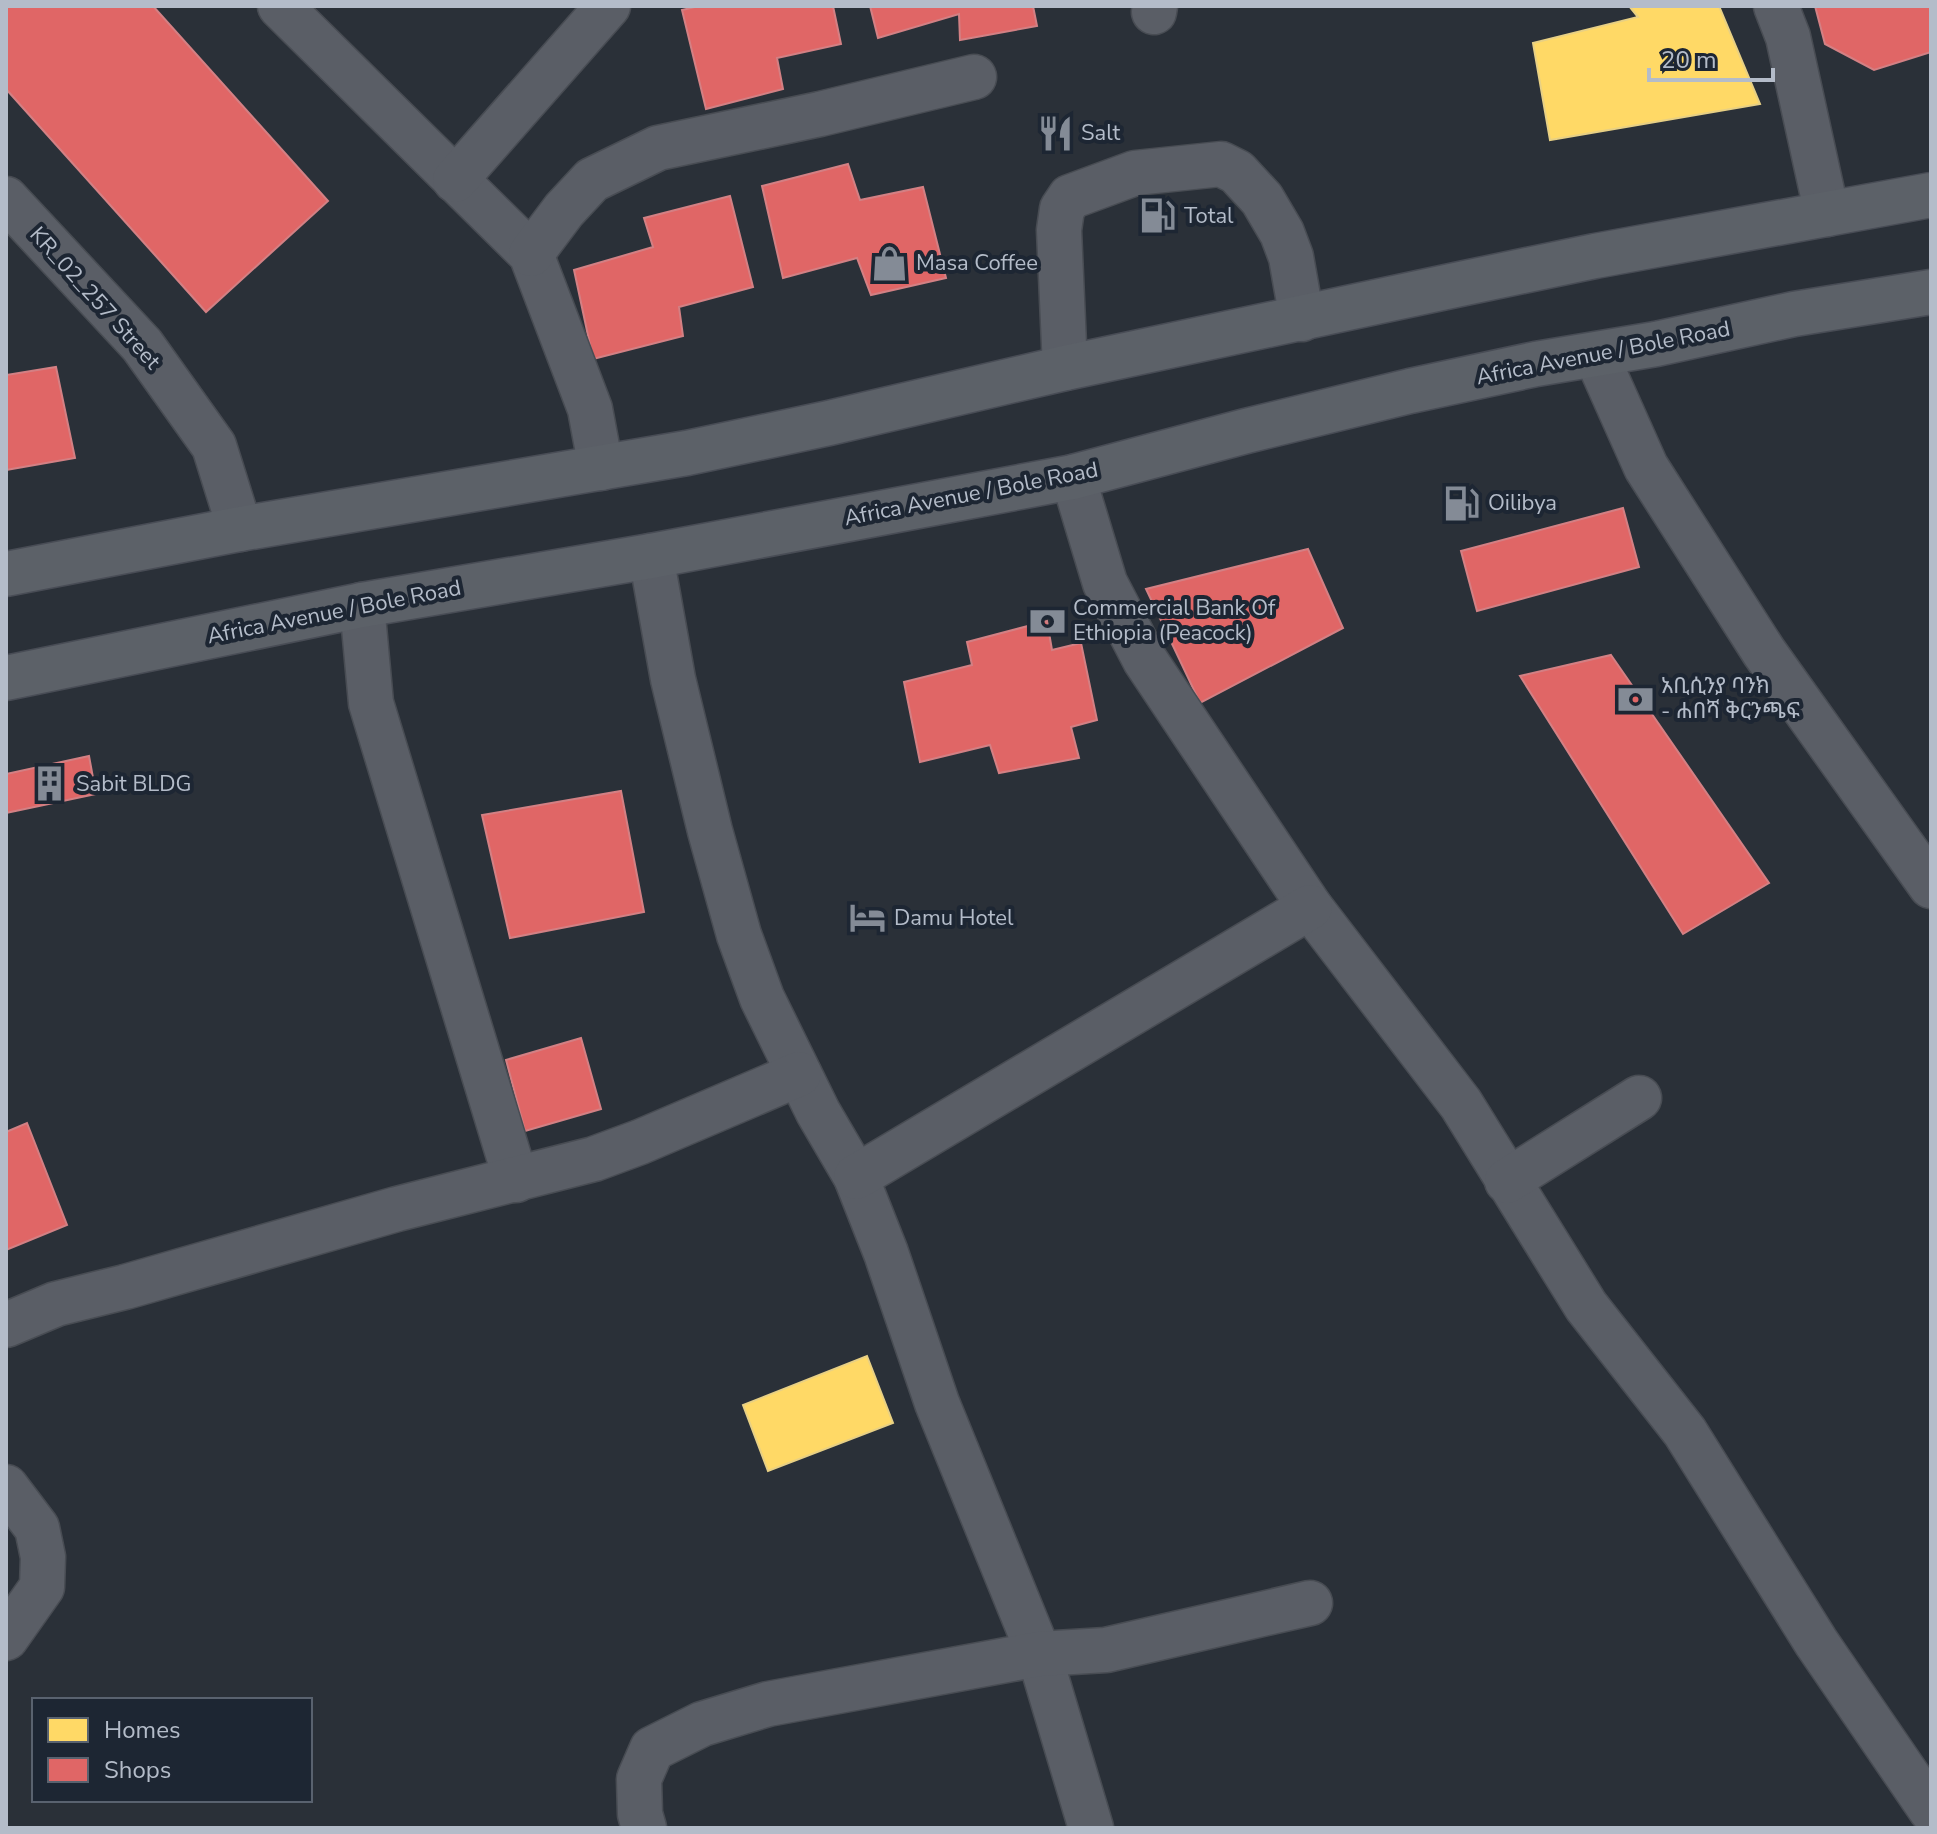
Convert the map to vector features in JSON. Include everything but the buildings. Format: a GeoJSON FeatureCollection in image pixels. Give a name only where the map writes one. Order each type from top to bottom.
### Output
{"type":"FeatureCollection","features":[{"type":"Feature","properties":{"kind":"main road"},"geometry":{"type":"LineString","coordinates":[[6,574],[240,529],[601,468],[829,423],[1065,368],[1595,256],[1931,195]]}},
{"type":"Feature","properties":{"kind":"main road","name":"Africa Avenue / Bole Road"},"geometry":{"type":"LineString","coordinates":[[6,678],[362,605],[651,556],[1073,477],[1410,391],[1794,314],[1931,292]]}},
{"type":"Feature","properties":{"kind":"street"},"geometry":{"type":"LineString","coordinates":[[280,6],[531,254],[590,409],[601,468]]}},
{"type":"Feature","properties":{"kind":"street"},"geometry":{"type":"LineString","coordinates":[[455,180],[608,6]]}},
{"type":"Feature","properties":{"kind":"street"},"geometry":{"type":"LineString","coordinates":[[1776,6],[1788,37],[1827,214]]}},
{"type":"Feature","properties":{"kind":"street"},"geometry":{"type":"LineString","coordinates":[[531,254],[564,210],[592,180],[658,148],[974,77]]}},
{"type":"Feature","properties":{"kind":"street"},"geometry":{"type":"LineString","coordinates":[[1065,368],[1059,230],[1062,209],[1070,197],[1135,173],[1221,164],[1237,172],[1262,199],[1282,233],[1291,257],[1302,319]]}},
{"type":"Feature","properties":{"kind":"street","name":"KR_02_257 Street"},"geometry":{"type":"LineString","coordinates":[[6,199],[142,345],[214,446],[240,529]]}},
{"type":"Feature","properties":{"kind":"street"},"geometry":{"type":"LineString","coordinates":[[1596,355],[1646,467],[1764,652],[1931,886]]}},
{"type":"Feature","properties":{"kind":"street"},"geometry":{"type":"LineString","coordinates":[[1073,477],[1105,583],[1145,660],[1310,907],[1461,1104],[1586,1306],[1685,1432],[1816,1642],[1931,1810]]}},
{"type":"Feature","properties":{"kind":"street"},"geometry":{"type":"LineString","coordinates":[[651,556],[673,679],[735,920],[762,998],[799,1074],[856,1177],[886,1253],[942,1417],[1039,1654],[1091,1828]]}},
{"type":"Feature","properties":{"kind":"street"},"geometry":{"type":"LineString","coordinates":[[362,605],[371,703],[516,1180]]}},
{"type":"Feature","properties":{"kind":"street"},"geometry":{"type":"LineString","coordinates":[[856,1177],[1310,907]]}},
{"type":"Feature","properties":{"kind":"street"},"geometry":{"type":"LineString","coordinates":[[6,1325],[56,1304],[397,1209],[594,1159],[799,1074]]}},
{"type":"Feature","properties":{"kind":"street"},"geometry":{"type":"LineString","coordinates":[[1507,1181],[1639,1098]]}},
{"type":"Feature","properties":{"kind":"street"},"geometry":{"type":"LineString","coordinates":[[6,1487],[37,1528],[43,1557],[42,1587],[6,1638]]}},
{"type":"Feature","properties":{"kind":"street"},"geometry":{"type":"LineString","coordinates":[[644,1828],[640,1814],[639,1779],[652,1749],[702,1724],[768,1704],[1039,1654],[1106,1650],[1310,1603]]}},
{"type":"Feature","properties":{"kind":"place","name":"Salt"},"geometry":{"type":"Point","coordinates":[1055,133]}},
{"type":"Feature","properties":{"kind":"place","name":"Total"},"geometry":{"type":"Point","coordinates":[1158,216]}},
{"type":"Feature","properties":{"kind":"place","name":"Masa Coffee"},"geometry":{"type":"Point","coordinates":[890,263]}},
{"type":"Feature","properties":{"kind":"place","name":"Oilibya"},"geometry":{"type":"Point","coordinates":[1462,503]}},
{"type":"Feature","properties":{"kind":"place","name":"Commercial Bank Of Ethiopia (Peacock)"},"geometry":{"type":"Point","coordinates":[1047,621]}},
{"type":"Feature","properties":{"kind":"place","name":"አቢሲንያ ባንክ - ሐበሻ ቅርንጫፍ"},"geometry":{"type":"Point","coordinates":[1635,699]}},
{"type":"Feature","properties":{"kind":"place","name":"Sabit BLDG"},"geometry":{"type":"Point","coordinates":[50,784]}},
{"type":"Feature","properties":{"kind":"place","name":"Damu Hotel"},"geometry":{"type":"Point","coordinates":[868,918]}}]}
